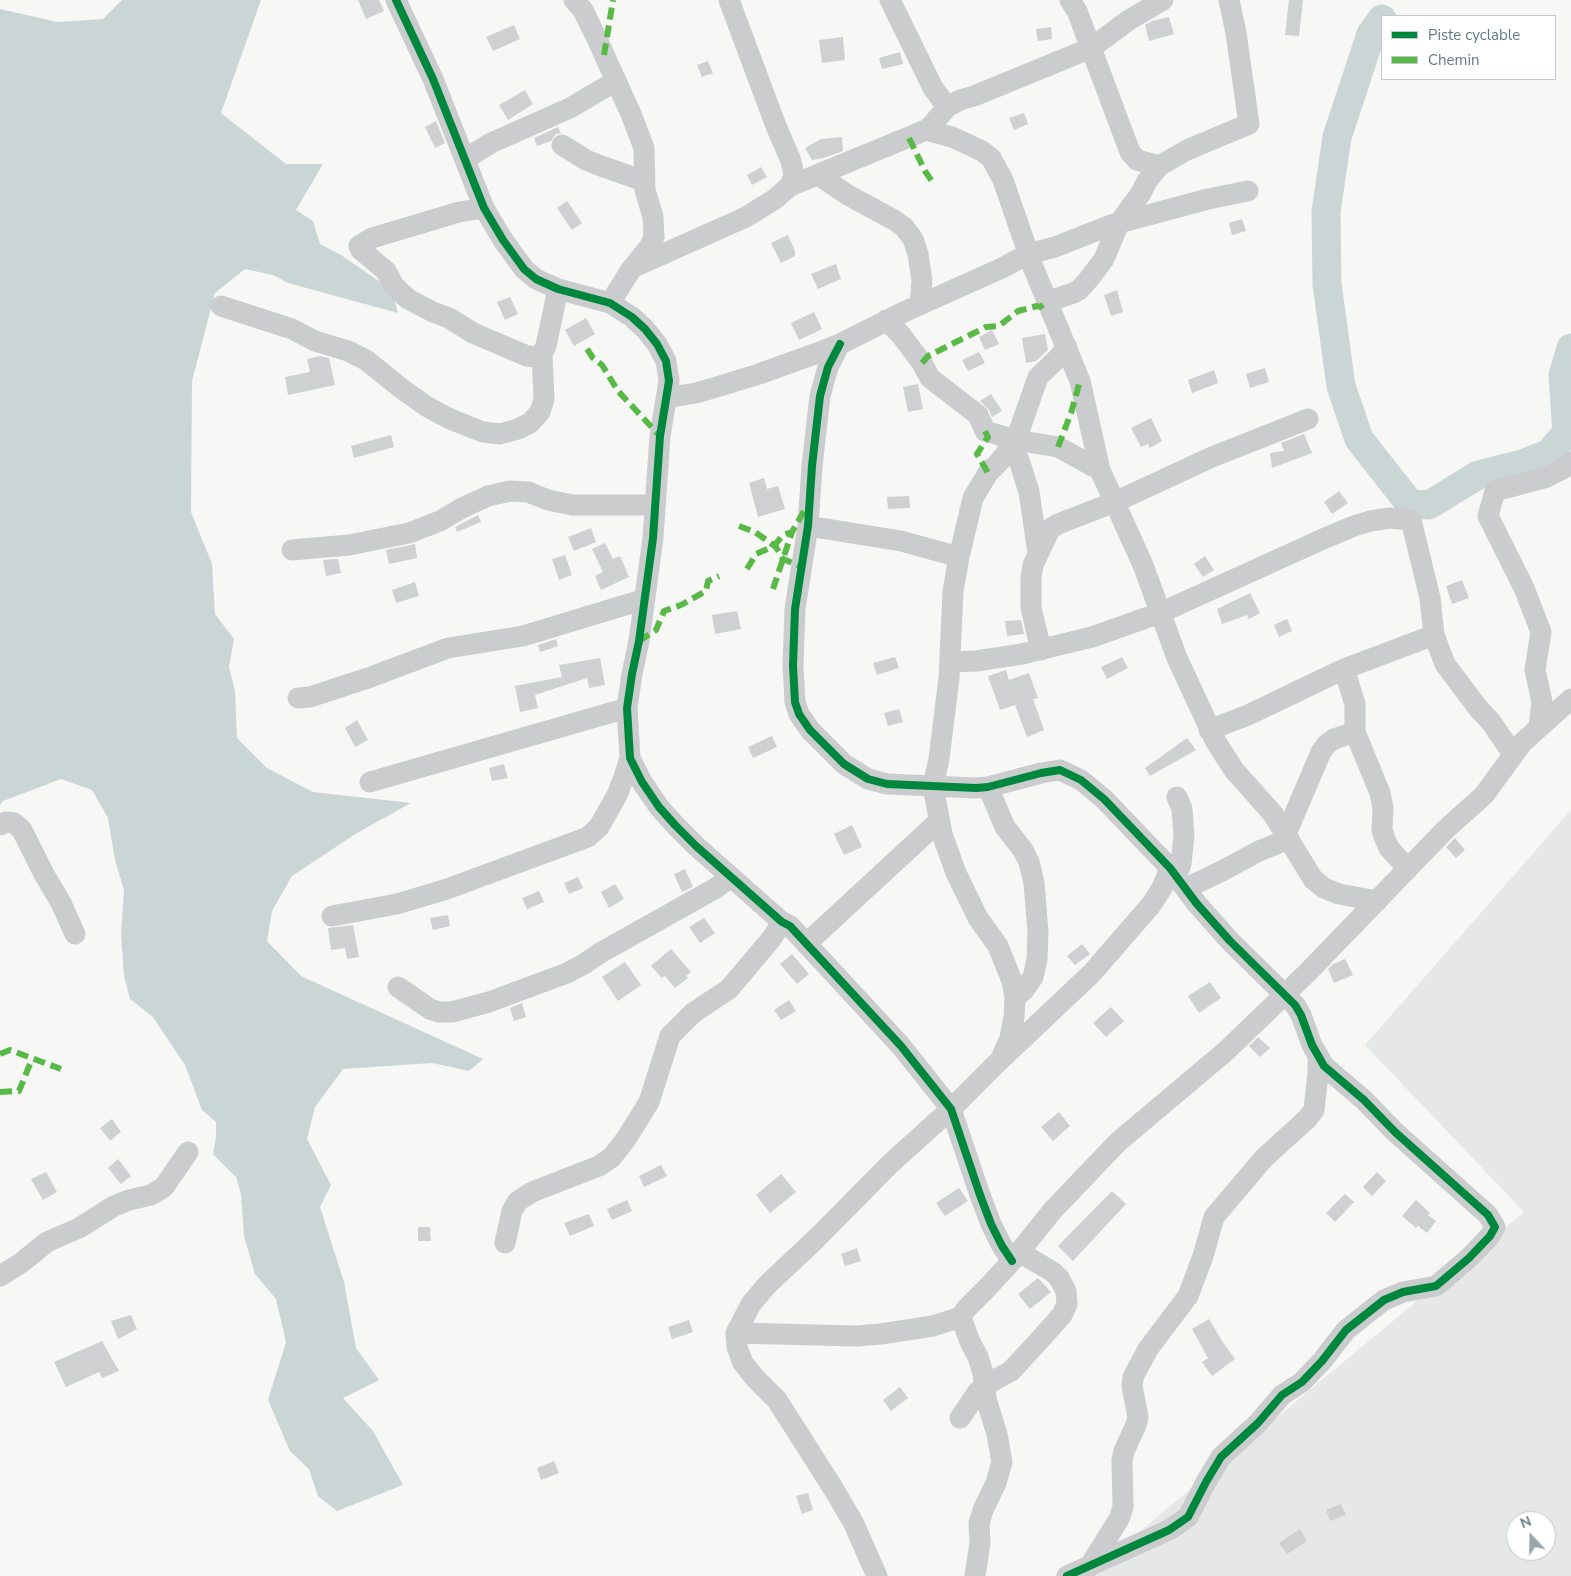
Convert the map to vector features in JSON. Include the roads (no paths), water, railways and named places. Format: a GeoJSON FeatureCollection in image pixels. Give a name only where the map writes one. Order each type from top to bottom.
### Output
{"type":"FeatureCollection","features":[{"type":"Feature","properties":{"kind":"street"},"geometry":{"type":"LineString","coordinates":[[332,916],[397,904],[448,889],[588,837],[599,828],[613,802],[630,758],[627,708],[639,641],[653,538],[660,436],[669,381],[666,361],[657,344],[632,317],[610,303],[558,289],[536,279],[524,269],[503,240],[484,208],[432,80],[396,0]]}},
{"type":"Feature","properties":{"kind":"street"},"geometry":{"type":"LineString","coordinates":[[574,0],[583,10],[588,20],[644,148],[645,190],[653,217],[654,237],[650,246],[632,268],[610,303]]}},
{"type":"Feature","properties":{"kind":"street"},"geometry":{"type":"LineString","coordinates":[[729,0],[760,85],[791,161],[794,175],[790,186]]}},
{"type":"Feature","properties":{"kind":"street"},"geometry":{"type":"LineString","coordinates":[[890,0],[933,88],[946,107]]}},
{"type":"Feature","properties":{"kind":"street"},"geometry":{"type":"LineString","coordinates":[[1070,0],[1077,11],[1092,48],[1130,152],[1137,160],[1159,166]]}},
{"type":"Feature","properties":{"kind":"street"},"geometry":{"type":"LineString","coordinates":[[632,268],[746,217],[775,199],[790,186],[926,130],[946,107],[960,100],[1092,48],[1129,20],[1163,0]]}},
{"type":"Feature","properties":{"kind":"street"},"geometry":{"type":"LineString","coordinates":[[1047,302],[1079,290],[1089,279],[1104,259],[1119,223],[1159,166],[1187,150],[1249,124],[1236,33],[1229,0]]}},
{"type":"Feature","properties":{"kind":"street"},"geometry":{"type":"LineString","coordinates":[[465,159],[491,142],[570,108],[616,81]]}},
{"type":"Feature","properties":{"kind":"street"},"geometry":{"type":"LineString","coordinates":[[926,130],[967,143],[991,158],[1003,180],[1028,254],[1080,381],[1100,470],[1143,565],[1177,658],[1209,730],[1234,770],[1266,806],[1313,879],[1324,888],[1339,894],[1377,901]]}},
{"type":"Feature","properties":{"kind":"street"},"geometry":{"type":"LineString","coordinates":[[562,145],[594,163],[644,181]]}},
{"type":"Feature","properties":{"kind":"street"},"geometry":{"type":"LineString","coordinates":[[818,175],[848,195],[904,227],[913,239],[918,254],[922,282],[920,305]]}},
{"type":"Feature","properties":{"kind":"street"},"geometry":{"type":"LineString","coordinates":[[666,398],[696,393],[740,380],[840,344],[886,320],[994,272],[1028,254],[1055,247],[1119,223],[1208,199],[1248,191]]}},
{"type":"Feature","properties":{"kind":"street"},"geometry":{"type":"LineString","coordinates":[[484,208],[459,212],[372,238],[359,246],[361,250],[386,271],[394,286],[408,299],[449,318],[473,333],[526,356],[537,357],[542,354]]}},
{"type":"Feature","properties":{"kind":"street"},"geometry":{"type":"LineString","coordinates":[[222,306],[292,329],[315,341],[348,351],[366,360],[426,406],[450,419],[483,432],[500,434],[518,429],[530,423],[540,412],[544,399],[542,354],[548,340],[558,289]]}},
{"type":"Feature","properties":{"kind":"street"},"geometry":{"type":"LineString","coordinates":[[886,320],[901,335],[922,363],[930,378],[978,416],[985,431],[1014,444],[1058,448],[1100,470]]}},
{"type":"Feature","properties":{"kind":"street"},"geometry":{"type":"LineString","coordinates":[[840,344],[828,367],[820,396],[812,466],[808,526],[794,623],[795,702],[799,714],[810,730],[844,764],[868,779],[887,784],[958,788],[988,787],[1060,770],[1081,780],[1104,799],[1177,877],[1197,904],[1230,942],[1285,994],[1301,1015],[1324,1066],[1364,1100],[1395,1132],[1488,1215],[1495,1227],[1469,1258],[1436,1286],[1423,1290],[1403,1292],[1384,1300],[1346,1330],[1302,1382],[1282,1395],[1258,1423],[1221,1457],[1188,1517],[1178,1525],[1067,1576]]}},
{"type":"Feature","properties":{"kind":"street"},"geometry":{"type":"LineString","coordinates":[[1000,1060],[1010,1038],[1014,1017],[1015,998],[1012,981],[998,946],[978,918],[956,873],[942,834],[933,786],[939,759],[950,662],[953,597],[959,557],[973,498],[988,473],[1014,444],[1038,377],[1057,360],[1067,347]]}},
{"type":"Feature","properties":{"kind":"street"},"geometry":{"type":"LineString","coordinates":[[1041,650],[1032,608],[1031,578],[1038,553],[1050,529],[1058,524],[1115,502],[1212,457],[1308,419]]}},
{"type":"Feature","properties":{"kind":"street"},"geometry":{"type":"LineString","coordinates":[[1014,444],[1029,492],[1038,553]]}},
{"type":"Feature","properties":{"kind":"street"},"geometry":{"type":"LineString","coordinates":[[1539,727],[1542,702],[1535,670],[1541,632],[1524,588],[1488,516],[1495,491],[1547,477],[1569,468]]}},
{"type":"Feature","properties":{"kind":"street"},"geometry":{"type":"LineString","coordinates":[[292,550],[349,545],[409,533],[440,521],[488,496],[510,491],[528,492],[548,500],[572,505],[654,505]]}},
{"type":"Feature","properties":{"kind":"street"},"geometry":{"type":"LineString","coordinates":[[950,662],[999,658],[1092,637],[1160,613],[1330,536],[1370,521],[1390,518],[1410,520],[1430,598],[1434,636],[1445,664],[1456,681],[1491,722],[1514,754]]}},
{"type":"Feature","properties":{"kind":"street"},"geometry":{"type":"LineString","coordinates":[[808,526],[901,541],[959,557]]}},
{"type":"Feature","properties":{"kind":"street"},"geometry":{"type":"LineString","coordinates":[[298,698],[310,697],[368,678],[448,648],[522,636],[645,599]]}},
{"type":"Feature","properties":{"kind":"street"},"geometry":{"type":"LineString","coordinates":[[1209,730],[1248,715],[1344,669],[1434,636]]}},
{"type":"Feature","properties":{"kind":"street"},"geometry":{"type":"LineString","coordinates":[[1344,669],[1354,704],[1355,732],[1380,792],[1383,808],[1382,830],[1389,848],[1408,869]]}},
{"type":"Feature","properties":{"kind":"street"},"geometry":{"type":"LineString","coordinates":[[736,1333],[856,1336],[933,1326],[961,1317],[966,1309],[1016,1256],[1053,1210],[1118,1142],[1226,1051],[1285,994],[1445,830],[1484,795],[1514,754],[1539,727],[1571,699]]}},
{"type":"Feature","properties":{"kind":"street"},"geometry":{"type":"LineString","coordinates":[[370,782],[627,708]]}},
{"type":"Feature","properties":{"kind":"street"},"geometry":{"type":"LineString","coordinates":[[877,1576],[853,1522],[833,1488],[777,1400],[755,1378],[744,1363],[737,1347],[736,1333],[751,1304],[767,1285],[817,1238],[890,1164],[1050,1015],[1110,953],[1151,905],[1162,888],[1177,877],[1220,872],[1287,837],[1321,752],[1334,739],[1355,732]]}},
{"type":"Feature","properties":{"kind":"street"},"geometry":{"type":"LineString","coordinates":[[630,758],[642,782],[659,807],[696,846],[782,922],[790,926],[901,1046],[951,1109],[980,1195],[1002,1246],[1016,1256],[1053,1272],[1059,1278],[1066,1291],[1067,1304],[1058,1320],[1011,1371],[984,1386],[960,1418]]}},
{"type":"Feature","properties":{"kind":"street"},"geometry":{"type":"LineString","coordinates":[[988,787],[1005,827],[1029,862],[1034,883],[1038,932],[1037,959],[1033,977],[1024,990],[1015,998]]}},
{"type":"Feature","properties":{"kind":"street"},"geometry":{"type":"LineString","coordinates":[[1177,797],[1182,809],[1184,835],[1181,864],[1177,877]]}},
{"type":"Feature","properties":{"kind":"street"},"geometry":{"type":"LineString","coordinates":[[806,944],[939,821]]}},
{"type":"Feature","properties":{"kind":"street"},"geometry":{"type":"LineString","coordinates":[[0,825],[6,822],[14,823],[22,830],[61,903],[75,934]]}},
{"type":"Feature","properties":{"kind":"street"},"geometry":{"type":"LineString","coordinates":[[398,988],[430,1009],[439,1012],[452,1012],[490,1002],[567,973],[700,897],[731,877]]}},
{"type":"Feature","properties":{"kind":"street"},"geometry":{"type":"LineString","coordinates":[[505,1243],[512,1211],[518,1201],[532,1192],[599,1166],[612,1157],[626,1139],[648,1102],[670,1036],[693,1013],[729,989],[772,938],[782,922]]}},
{"type":"Feature","properties":{"kind":"street"},"geometry":{"type":"LineString","coordinates":[[1089,1567],[1119,1519],[1123,1506],[1122,1460],[1124,1450],[1138,1417],[1132,1386],[1133,1377],[1148,1350],[1188,1296],[1197,1274],[1214,1217],[1264,1158],[1314,1110],[1318,1056]]}},
{"type":"Feature","properties":{"kind":"street"},"geometry":{"type":"LineString","coordinates":[[0,1276],[47,1242],[79,1228],[114,1206],[151,1195],[164,1187],[188,1152]]}},
{"type":"Feature","properties":{"kind":"street"},"geometry":{"type":"LineString","coordinates":[[961,1317],[970,1342],[978,1356],[983,1373],[986,1399],[1000,1446],[1002,1462],[996,1483],[983,1510],[979,1524],[980,1543],[975,1576]]}},
{"type":"Feature","properties":{"kind":"waterway"},"geometry":{"type":"LineString","coordinates":[[1381,20],[1371,34],[1337,137],[1326,212],[1327,284],[1341,386],[1359,439],[1410,504],[1429,505],[1478,475],[1522,464],[1548,454],[1567,433],[1563,375],[1571,348]]}}]}
